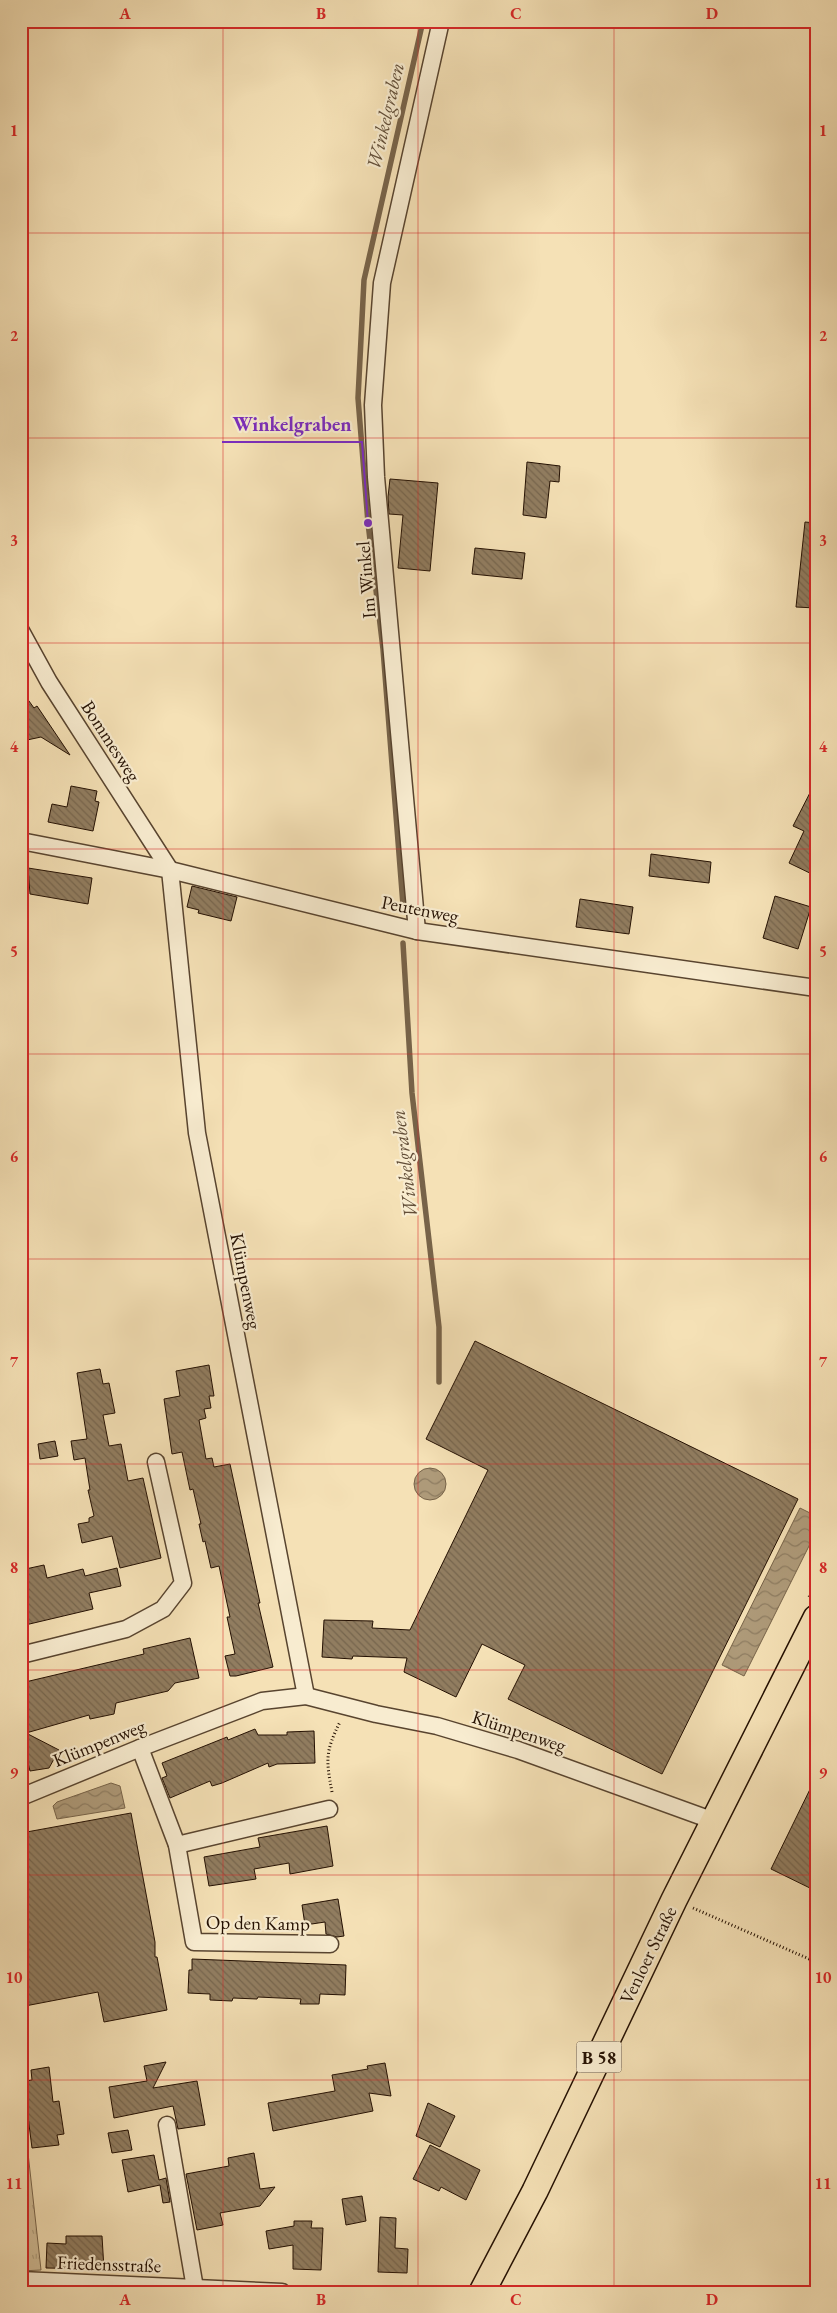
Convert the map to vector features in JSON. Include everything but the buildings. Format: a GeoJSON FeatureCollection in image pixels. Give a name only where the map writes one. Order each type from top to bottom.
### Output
{"type":"FeatureCollection","features":[{"type":"Feature","properties":{"kind":"main road","name":"Venloer Straße"},"geometry":{"type":"LineString","coordinates":[[482,2292],[535,2191],[674,1900],[816,1618]]}},
{"type":"Feature","properties":{"kind":"street","name":"Im Winkel"},"geometry":{"type":"LineString","coordinates":[[417,932],[376,477],[373,405],[382,282],[441,21]]}},
{"type":"Feature","properties":{"kind":"street","name":"Bommesweg"},"geometry":{"type":"LineString","coordinates":[[21,631],[49,682],[170,870]]}},
{"type":"Feature","properties":{"kind":"street","name":"Peutenweg"},"geometry":{"type":"LineString","coordinates":[[21,841],[170,870],[417,932],[816,988]]}},
{"type":"Feature","properties":{"kind":"street","name":"Klümpenweg"},"geometry":{"type":"LineString","coordinates":[[170,870],[197,1133],[306,1696]]}},
{"type":"Feature","properties":{"kind":"street"},"geometry":{"type":"LineString","coordinates":[[21,1655],[126,1628],[163,1609],[183,1583],[156,1462]]}},
{"type":"Feature","properties":{"kind":"street","name":"Klümpenweg"},"geometry":{"type":"LineString","coordinates":[[21,1797],[262,1700],[306,1696],[376,1714],[437,1726],[518,1750],[714,1821]]}},
{"type":"Feature","properties":{"kind":"street","name":"Op den Kamp"},"geometry":{"type":"LineString","coordinates":[[140,1748],[177,1844],[194,1942],[330,1944]]}},
{"type":"Feature","properties":{"kind":"street"},"geometry":{"type":"LineString","coordinates":[[177,1844],[329,1809]]}},
{"type":"Feature","properties":{"kind":"street","name":"Friedensstraße"},"geometry":{"type":"LineString","coordinates":[[167,2125],[195,2288]]}},
{"type":"Feature","properties":{"kind":"street","name":"Friedensstraße"},"geometry":{"type":"LineString","coordinates":[[21,2280],[165,2289],[195,2288],[282,2292]]}},
{"type":"Feature","properties":{"kind":"lane"},"geometry":{"type":"LineString","coordinates":[[21,2159],[21,2195]]}},
{"type":"Feature","properties":{"kind":"path"},"geometry":{"type":"LineString","coordinates":[[329,1809],[334,1801],[327,1762],[328,1747],[348,1706]]}},
{"type":"Feature","properties":{"kind":"path"},"geometry":{"type":"LineString","coordinates":[[674,1900],[816,1962]]}},
{"type":"Feature","properties":{"kind":"green space"},"geometry":{"type":"Polygon","coordinates":[[[27,2144],[41,2270],[21,2271],[21,2145],[27,2144]]]}},
{"type":"Feature","properties":{"kind":"water"},"geometry":{"type":"Polygon","coordinates":[[[430,1468],[442,1472],[446,1484],[442,1496],[430,1500],[418,1496],[414,1484],[418,1472],[430,1468]]]}},
{"type":"Feature","properties":{"kind":"water"},"geometry":{"type":"Polygon","coordinates":[[[800,1508],[816,1516],[816,1532],[744,1676],[722,1665],[800,1508]]]}},
{"type":"Feature","properties":{"kind":"water"},"geometry":{"type":"Polygon","coordinates":[[[111,1783],[120,1786],[125,1808],[57,1819],[53,1806],[57,1802],[111,1783]]]}},
{"type":"Feature","properties":{"kind":"waterway","name":"Winkelgraben"},"geometry":{"type":"LineString","coordinates":[[403,905],[383,649],[368,523],[358,398],[364,280],[423,21]]}},
{"type":"Feature","properties":{"kind":"waterway","name":"Winkelgraben"},"geometry":{"type":"LineString","coordinates":[[403,943],[412,1093],[439,1327],[439,1382]]}},
{"type":"Feature","properties":{"kind":"place","name":"Winkelgraben"},"geometry":{"type":"Point","coordinates":[368,523]}}]}
